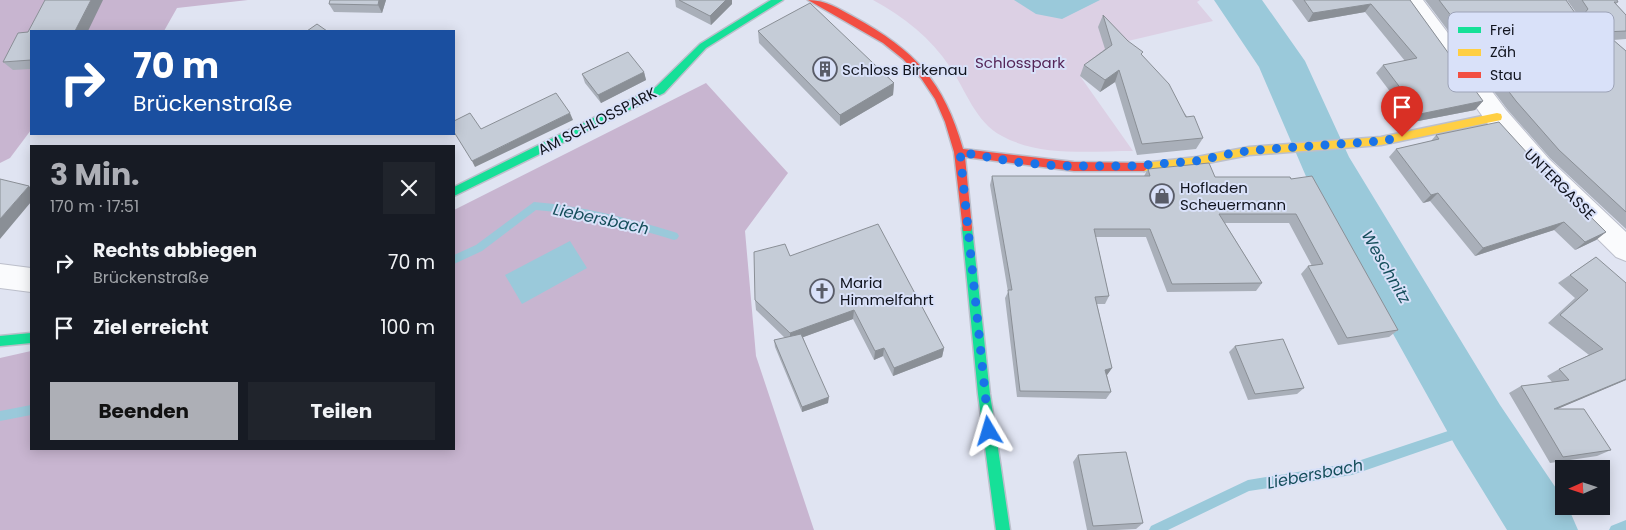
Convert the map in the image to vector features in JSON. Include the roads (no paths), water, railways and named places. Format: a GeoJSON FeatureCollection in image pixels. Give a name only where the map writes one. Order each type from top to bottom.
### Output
{"type":"FeatureCollection","features":[{"type":"Feature","properties":{"kind":"street","name":"AM SCHLOSSPARK"},"geometry":{"type":"LineString","coordinates":[[455,192],[660,90],[703,46],[778,0]]}},
{"type":"Feature","properties":{"kind":"street"},"geometry":{"type":"LineString","coordinates":[[813,0],[869,28],[915,61],[927,75],[945,107],[960,152],[984,394],[1003,530]]}},
{"type":"Feature","properties":{"kind":"street","name":"UNTERGASSE"},"geometry":{"type":"LineString","coordinates":[[1411,0],[1448,50]]}},
{"type":"Feature","properties":{"kind":"street","name":"UNTERGASSE"},"geometry":{"type":"LineString","coordinates":[[1479,92],[1497,117],[1540,166],[1626,249]]}},
{"type":"Feature","properties":{"kind":"street"},"geometry":{"type":"LineString","coordinates":[[960,152],[1015,162],[1060,166],[1122,166],[1196,161],[1238,152],[1268,149],[1382,141],[1497,117]]}},
{"type":"Feature","properties":{"kind":"street"},"geometry":{"type":"LineString","coordinates":[[0,276],[30,280]]}},
{"type":"Feature","properties":{"kind":"street"},"geometry":{"type":"LineString","coordinates":[[0,341],[30,338]]}},
{"type":"Feature","properties":{"kind":"water"},"geometry":{"type":"Polygon","coordinates":[[[1014,0],[1100,0],[1062,19],[1036,14],[1014,0]]]}},
{"type":"Feature","properties":{"kind":"water"},"geometry":{"type":"Polygon","coordinates":[[[570,241],[587,268],[522,304],[505,275],[570,241]]]}},
{"type":"Feature","properties":{"kind":"waterway","name":"Weschnitz"},"geometry":{"type":"LineString","coordinates":[[1237,0],[1281,61],[1327,166],[1478,426],[1545,530]]}},
{"type":"Feature","properties":{"kind":"waterway","name":"Liebersbach"},"geometry":{"type":"LineString","coordinates":[[455,260],[479,248],[534,206],[588,213],[674,236]]}},
{"type":"Feature","properties":{"kind":"waterway","name":"Liebersbach"},"geometry":{"type":"LineString","coordinates":[[0,416],[30,410]]}},
{"type":"Feature","properties":{"kind":"waterway","name":"Liebersbach"},"geometry":{"type":"LineString","coordinates":[[1155,530],[1248,486],[1352,469],[1478,426]]}},
{"type":"Feature","properties":{"kind":"waterway"},"geometry":{"type":"LineString","coordinates":[[1615,530],[1626,526]]}},
{"type":"Feature","properties":{"kind":"place","name":"Schloss Birkenau"},"geometry":{"type":"Point","coordinates":[825,69]}},
{"type":"Feature","properties":{"kind":"place","name":"Hofladen Scheuermann"},"geometry":{"type":"Point","coordinates":[1162,196]}},
{"type":"Feature","properties":{"kind":"place","name":"Maria Himmelfahrt"},"geometry":{"type":"Point","coordinates":[822,291]}},
{"type":"Feature","properties":{"kind":"park label","name":"Schlosspark"},"geometry":{"type":"Point","coordinates":[1020,62]}}]}
